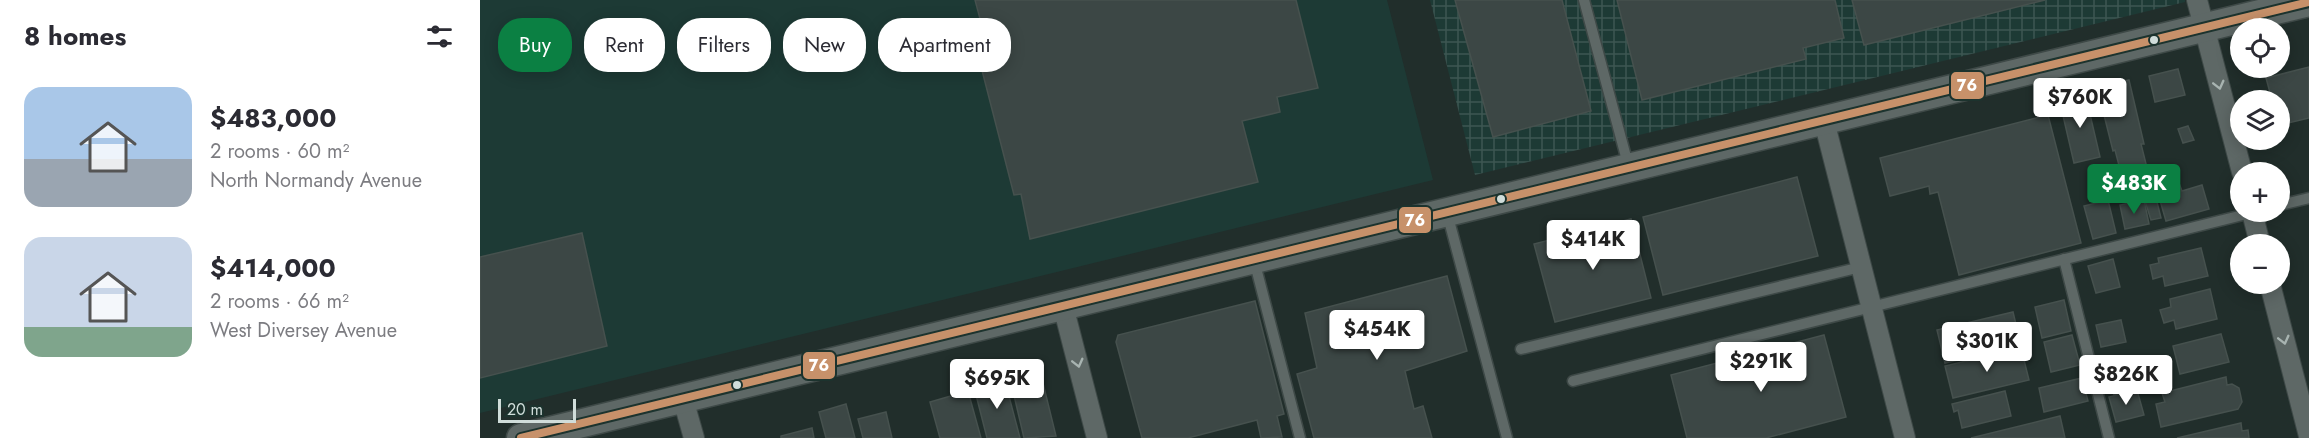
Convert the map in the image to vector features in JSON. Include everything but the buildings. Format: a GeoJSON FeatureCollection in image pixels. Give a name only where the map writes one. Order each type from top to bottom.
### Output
{"type":"FeatureCollection","features":[{"type":"Feature","properties":{"kind":"main road"},"geometry":{"type":"LineString","coordinates":[[521,438],[2309,2]]}},
{"type":"Feature","properties":{"kind":"street"},"geometry":{"type":"LineString","coordinates":[[2197,0],[2239,162]]}},
{"type":"Feature","properties":{"kind":"street"},"geometry":{"type":"LineString","coordinates":[[1824,121],[1905,438]]}},
{"type":"Feature","properties":{"kind":"street"},"geometry":{"type":"LineString","coordinates":[[2273,294],[2309,436]]}},
{"type":"Feature","properties":{"kind":"street"},"geometry":{"type":"LineString","coordinates":[[1063,306],[1097,438]]}},
{"type":"Feature","properties":{"kind":"street"},"geometry":{"type":"LineString","coordinates":[[683,399],[694,438]]}},
{"type":"Feature","properties":{"kind":"lane"},"geometry":{"type":"LineString","coordinates":[[1584,0],[1629,168]]}},
{"type":"Feature","properties":{"kind":"lane"},"geometry":{"type":"LineString","coordinates":[[2290,203],[2309,198]]}},
{"type":"Feature","properties":{"kind":"lane"},"geometry":{"type":"LineString","coordinates":[[1447,213],[1507,438]]}},
{"type":"Feature","properties":{"kind":"lane"},"geometry":{"type":"LineString","coordinates":[[1573,381],[2230,218]]}},
{"type":"Feature","properties":{"kind":"lane"},"geometry":{"type":"LineString","coordinates":[[1254,259],[1300,438]]}},
{"type":"Feature","properties":{"kind":"lane"},"geometry":{"type":"LineString","coordinates":[[2064,259],[2109,438]]}},
{"type":"Feature","properties":{"kind":"lane"},"geometry":{"type":"LineString","coordinates":[[1521,350],[1861,267]]}},
{"type":"Feature","properties":{"kind":"shaded area"},"geometry":{"type":"Polygon","coordinates":[[[480,0],[1387,0],[1433,180],[480,413],[480,0]]]}},
{"type":"Feature","properties":{"kind":"shaded area"},"geometry":{"type":"Polygon","coordinates":[[[1430,0],[2185,0],[2185,2],[1475,175],[1430,0]]]}},
{"type":"Feature","properties":{"kind":"transit line","name":"76"},"geometry":{"type":"LineString","coordinates":[[521,438],[2309,2]]}}]}
